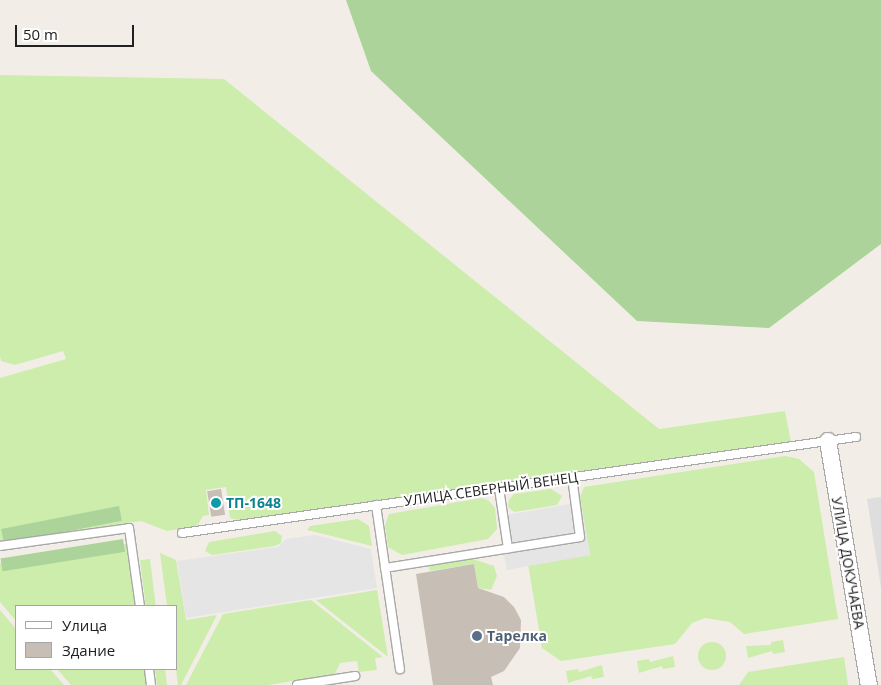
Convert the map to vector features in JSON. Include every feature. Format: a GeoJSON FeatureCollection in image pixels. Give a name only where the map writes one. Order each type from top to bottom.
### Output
{"type":"FeatureCollection","features":[{"type":"Feature","properties":{"kind":"street","name":"УЛИЦА ДОКУЧАЕВА"},"geometry":{"type":"LineString","coordinates":[[828,441],[869,685]]}},
{"type":"Feature","properties":{"kind":"lane","name":"УЛИЦА СЕВЕРНЫЙ ВЕНЕЦ"},"geometry":{"type":"LineString","coordinates":[[182,533],[856,437]]}},
{"type":"Feature","properties":{"kind":"lane"},"geometry":{"type":"LineString","coordinates":[[385,568],[580,537],[572,477]]}},
{"type":"Feature","properties":{"kind":"lane"},"geometry":{"type":"LineString","coordinates":[[499,488],[508,548]]}},
{"type":"Feature","properties":{"kind":"lane"},"geometry":{"type":"LineString","coordinates":[[376,505],[400,668]]}},
{"type":"Feature","properties":{"kind":"lane"},"geometry":{"type":"LineString","coordinates":[[0,546],[129,528],[140,605]]}},
{"type":"Feature","properties":{"kind":"lane"},"geometry":{"type":"LineString","coordinates":[[149,670],[151,685]]}},
{"type":"Feature","properties":{"kind":"lane"},"geometry":{"type":"LineString","coordinates":[[297,685],[355,676]]}},
{"type":"Feature","properties":{"kind":"shaded area"},"geometry":{"type":"Polygon","coordinates":[[[881,497],[881,588],[867,499],[881,497]]]}},
{"type":"Feature","properties":{"kind":"shaded area"},"geometry":{"type":"Polygon","coordinates":[[[581,502],[590,555],[507,570],[497,517],[581,502]]]}},
{"type":"Feature","properties":{"kind":"shaded area"},"geometry":{"type":"Polygon","coordinates":[[[315,535],[371,549],[377,588],[186,618],[177,561],[278,547],[286,539],[315,535]]]}},
{"type":"Feature","properties":{"kind":"green space"},"geometry":{"type":"Polygon","coordinates":[[[346,0],[881,0],[881,244],[769,328],[637,321],[371,71],[346,0]]]}},
{"type":"Feature","properties":{"kind":"green space"},"geometry":{"type":"Polygon","coordinates":[[[0,75],[224,79],[659,429],[785,411],[791,442],[239,520],[230,518],[226,487],[206,490],[209,515],[203,516],[197,526],[167,531],[141,521],[0,541],[0,378],[66,359],[63,351],[15,365],[1,361],[0,75]]]}},
{"type":"Feature","properties":{"kind":"green space"},"geometry":{"type":"Polygon","coordinates":[[[785,456],[799,459],[814,472],[838,619],[744,634],[730,622],[705,618],[692,623],[675,644],[561,661],[542,648],[528,564],[590,555],[580,497],[584,487],[785,456]]]}},
{"type":"Feature","properties":{"kind":"green space"},"geometry":{"type":"Polygon","coordinates":[[[551,489],[562,496],[557,505],[514,512],[508,507],[509,500],[514,494],[551,489]]]}},
{"type":"Feature","properties":{"kind":"green space"},"geometry":{"type":"Polygon","coordinates":[[[481,498],[488,500],[495,508],[497,529],[488,539],[402,555],[388,547],[385,525],[389,514],[481,498]]]}},
{"type":"Feature","properties":{"kind":"green space"},"geometry":{"type":"Polygon","coordinates":[[[119,506],[122,521],[4,544],[1,529],[119,506]]]}},
{"type":"Feature","properties":{"kind":"green space"},"geometry":{"type":"Polygon","coordinates":[[[358,519],[369,526],[372,546],[307,530],[310,526],[358,519]]]}},
{"type":"Feature","properties":{"kind":"green space"},"geometry":{"type":"Polygon","coordinates":[[[275,531],[282,536],[281,543],[275,546],[212,555],[205,551],[209,542],[275,531]]]}},
{"type":"Feature","properties":{"kind":"green space"},"geometry":{"type":"Polygon","coordinates":[[[123,539],[125,552],[3,571],[1,558],[123,539]]]}},
{"type":"Feature","properties":{"kind":"green space"},"geometry":{"type":"Polygon","coordinates":[[[126,544],[135,605],[15,605],[15,620],[0,602],[0,563],[126,544]]]}},
{"type":"Feature","properties":{"kind":"green space"},"geometry":{"type":"Polygon","coordinates":[[[160,553],[176,560],[186,620],[217,615],[181,685],[178,685],[176,670],[178,670],[178,605],[167,605],[160,553]]]}},
{"type":"Feature","properties":{"kind":"green space"},"geometry":{"type":"Polygon","coordinates":[[[470,558],[494,566],[497,576],[491,590],[478,588],[474,564],[430,571],[428,565],[470,558]]]}},
{"type":"Feature","properties":{"kind":"green space"},"geometry":{"type":"Polygon","coordinates":[[[150,559],[156,605],[146,605],[140,560],[150,559]]]}},
{"type":"Feature","properties":{"kind":"green space"},"geometry":{"type":"Polygon","coordinates":[[[377,590],[388,657],[316,600],[377,590]]]}},
{"type":"Feature","properties":{"kind":"green space"},"geometry":{"type":"Polygon","coordinates":[[[311,600],[383,657],[375,658],[377,670],[359,672],[357,661],[340,663],[335,674],[268,685],[186,685],[223,614],[311,600]]]}},
{"type":"Feature","properties":{"kind":"green space"},"geometry":{"type":"Polygon","coordinates":[[[0,610],[15,628],[15,670],[51,670],[64,685],[0,685],[0,610]]]}},
{"type":"Feature","properties":{"kind":"green space"},"geometry":{"type":"Polygon","coordinates":[[[783,640],[785,652],[773,654],[772,651],[748,658],[746,646],[771,645],[771,642],[783,640]]]}},
{"type":"Feature","properties":{"kind":"green space"},"geometry":{"type":"Polygon","coordinates":[[[712,642],[722,646],[726,656],[722,666],[712,670],[702,666],[698,656],[702,646],[712,642]]]}},
{"type":"Feature","properties":{"kind":"green space"},"geometry":{"type":"Polygon","coordinates":[[[673,656],[675,667],[663,669],[662,666],[639,673],[637,661],[649,659],[650,662],[673,656]]]}},
{"type":"Feature","properties":{"kind":"green space"},"geometry":{"type":"Polygon","coordinates":[[[844,657],[848,685],[739,685],[748,672],[844,657]]]}},
{"type":"Feature","properties":{"kind":"green space"},"geometry":{"type":"Polygon","coordinates":[[[602,665],[604,677],[592,679],[591,676],[568,683],[566,671],[578,669],[579,672],[602,665]]]}},
{"type":"Feature","properties":{"kind":"green space"},"geometry":{"type":"Polygon","coordinates":[[[58,670],[144,670],[147,685],[71,685],[58,670]]]}},
{"type":"Feature","properties":{"kind":"green space"},"geometry":{"type":"Polygon","coordinates":[[[155,670],[165,670],[167,685],[157,685],[155,670]]]}},
{"type":"Feature","properties":{"kind":"building","name":"ТП-1648"},"geometry":{"type":"Polygon","coordinates":[[[221,489],[225,515],[211,517],[207,491],[221,489]]]}},
{"type":"Feature","properties":{"kind":"building"},"geometry":{"type":"Polygon","coordinates":[[[474,564],[478,588],[504,597],[514,607],[521,620],[520,648],[504,671],[491,677],[493,685],[433,685],[416,574],[474,564]]]}},
{"type":"Feature","properties":{"kind":"place","name":"ТП-1648"},"geometry":{"type":"Point","coordinates":[216,503]}},
{"type":"Feature","properties":{"kind":"place","name":"Тарелка"},"geometry":{"type":"Point","coordinates":[477,636]}}]}
